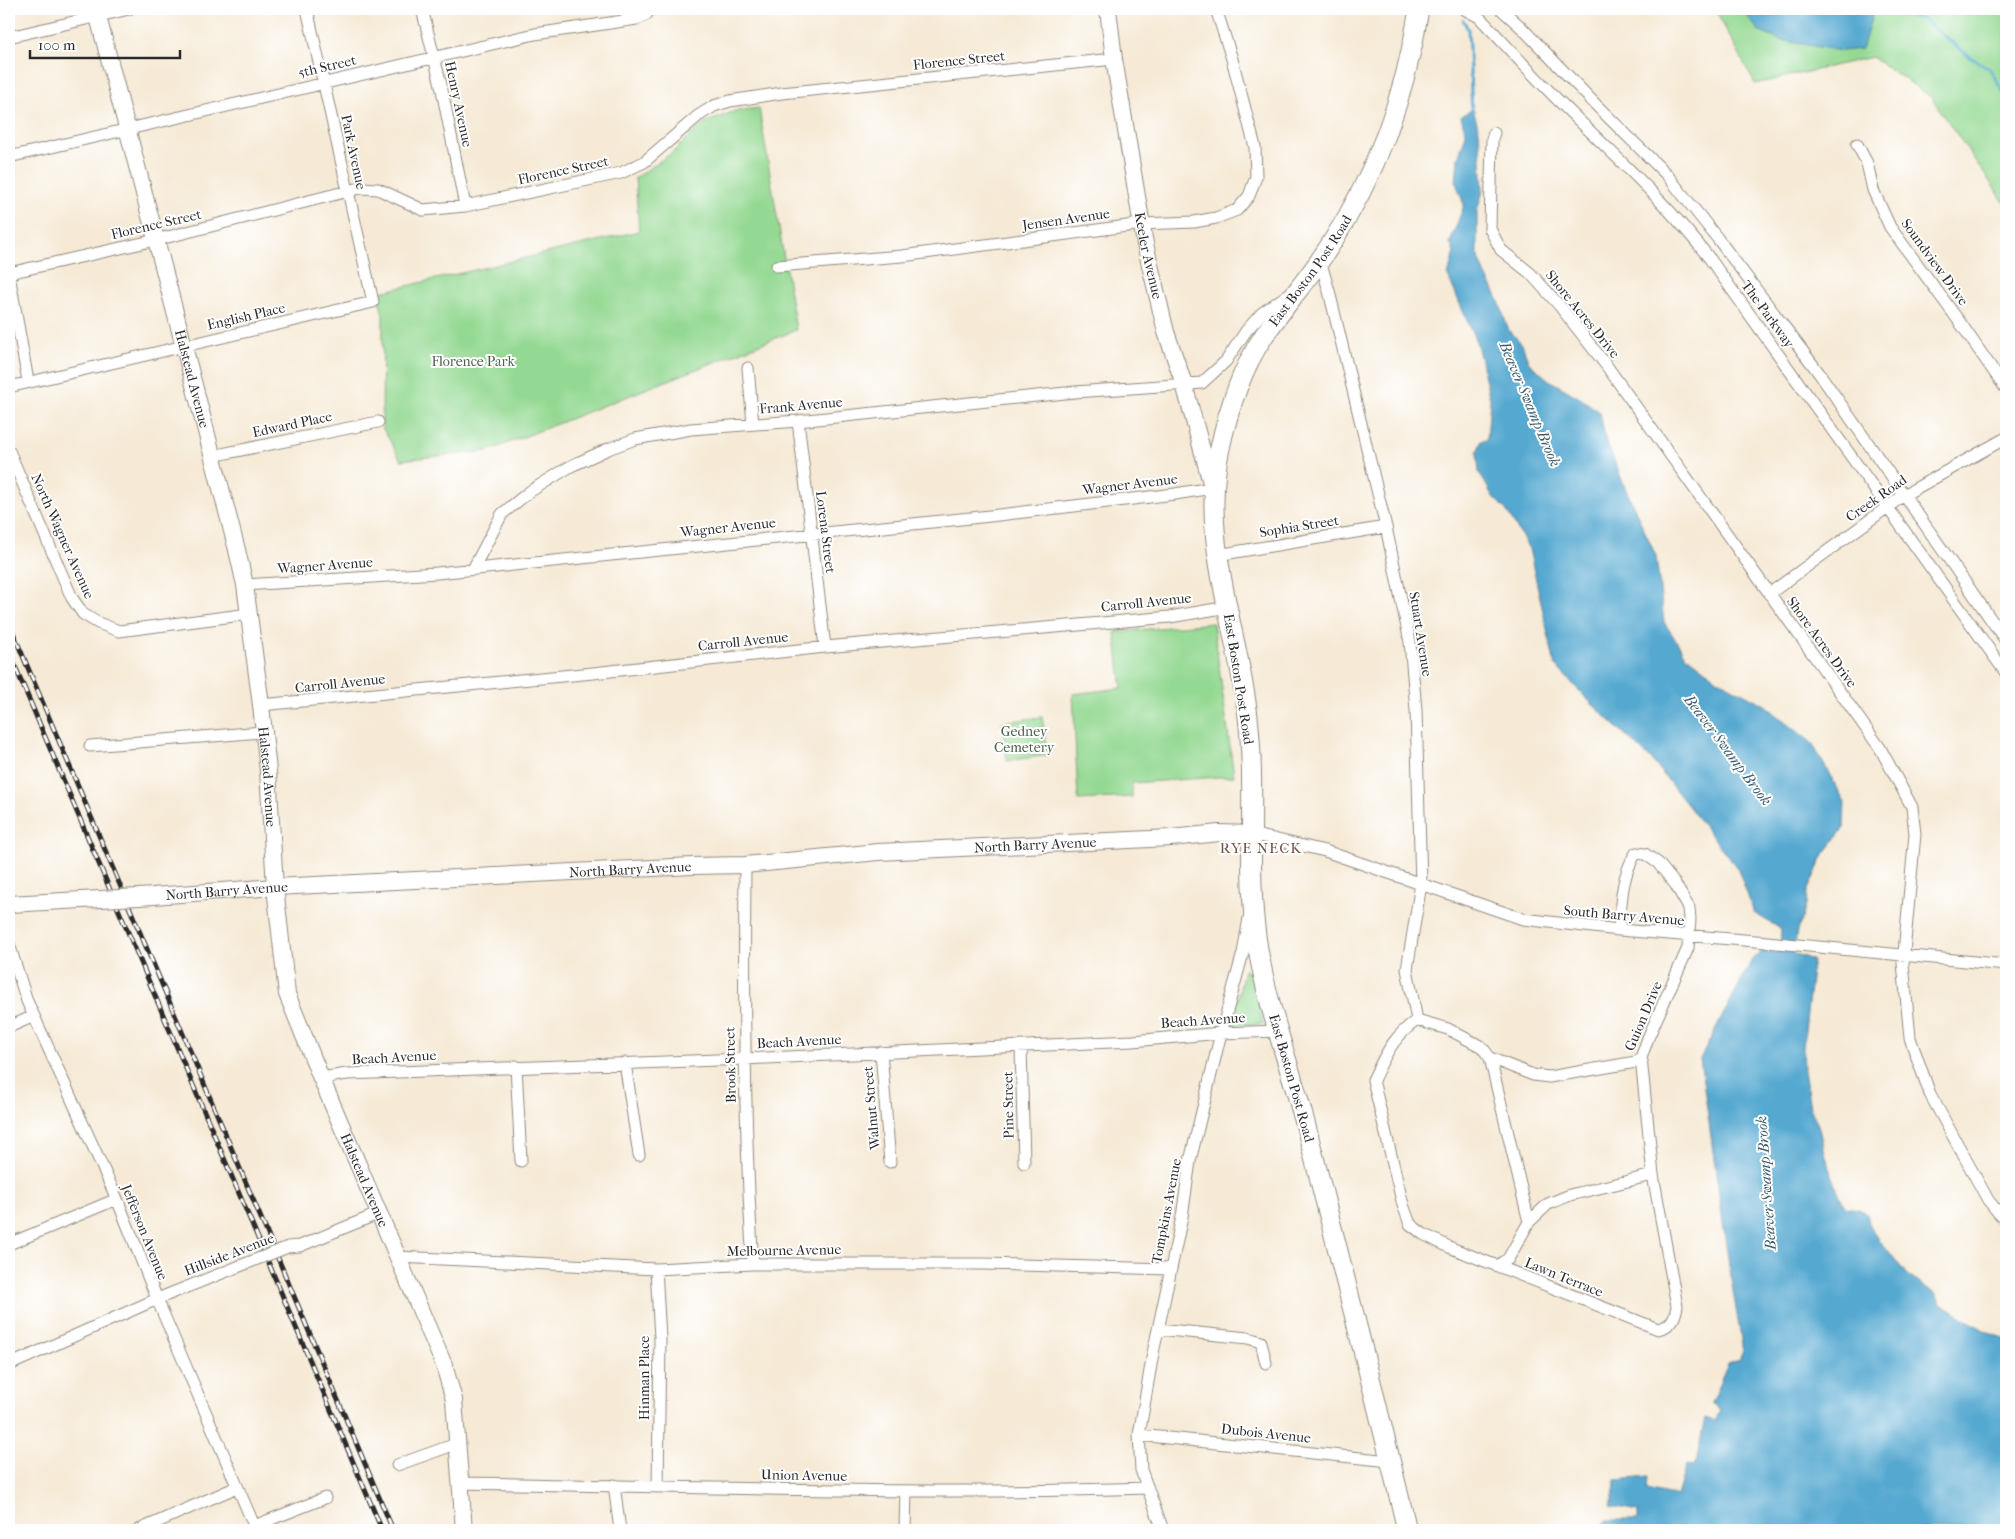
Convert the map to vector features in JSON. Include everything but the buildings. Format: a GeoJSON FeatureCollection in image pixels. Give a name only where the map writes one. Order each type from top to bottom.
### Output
{"type":"FeatureCollection","features":[{"type":"Feature","properties":{"kind":"main road","name":"East Boston Post Road"},"geometry":{"type":"LineString","coordinates":[[1407,1530],[1309,1139],[1278,1031],[1261,961],[1252,898],[1252,771],[1248,717],[1217,555],[1213,493],[1220,445],[1227,418],[1244,375],[1261,340],[1320,260],[1348,217],[1365,184],[1394,115],[1408,64],[1419,9]]}},
{"type":"Feature","properties":{"kind":"street"},"geometry":{"type":"LineString","coordinates":[[9,37],[97,12],[129,9]]}},
{"type":"Feature","properties":{"kind":"street","name":"Park Avenue"},"geometry":{"type":"LineString","coordinates":[[307,9],[373,302]]}},
{"type":"Feature","properties":{"kind":"street","name":"Henry Avenue"},"geometry":{"type":"LineString","coordinates":[[422,9],[465,206]]}},
{"type":"Feature","properties":{"kind":"street","name":"5th Street"},"geometry":{"type":"LineString","coordinates":[[9,156],[535,34],[637,19],[646,15],[650,9]]}},
{"type":"Feature","properties":{"kind":"street","name":"Keeler Avenue"},"geometry":{"type":"LineString","coordinates":[[1108,9],[1114,59],[1142,224],[1166,332],[1184,384],[1213,493]]}},
{"type":"Feature","properties":{"kind":"street","name":"Jensen Avenue"},"geometry":{"type":"LineString","coordinates":[[777,266],[902,256],[1142,224],[1194,222],[1216,218],[1237,210],[1249,196],[1256,177],[1255,147],[1232,59],[1216,9]]}},
{"type":"Feature","properties":{"kind":"street","name":"The Parkway"},"geometry":{"type":"LineString","coordinates":[[1464,9],[1479,17],[1562,105],[1642,180],[1682,223],[1722,275],[2006,673]]}},
{"type":"Feature","properties":{"kind":"street","name":"The Parkway"},"geometry":{"type":"LineString","coordinates":[[1501,9],[1668,175],[1718,238],[1819,373],[2006,641]]}},
{"type":"Feature","properties":{"kind":"street","name":"Halstead Avenue"},"geometry":{"type":"LineString","coordinates":[[97,12],[238,550],[245,585],[268,771],[275,887],[287,994],[444,1365],[454,1400],[464,1530]]}},
{"type":"Feature","properties":{"kind":"street","name":"Florence Street"},"geometry":{"type":"LineString","coordinates":[[9,274],[156,240],[360,188],[378,189],[423,210],[465,206],[621,173],[644,162],[698,116],[714,106],[730,101],[782,92],[1114,59]]}},
{"type":"Feature","properties":{"kind":"street","name":"Shore Acres Drive"},"geometry":{"type":"LineString","coordinates":[[1494,133],[1492,140],[1490,229],[1501,250],[1530,273],[1564,312],[1606,366],[1880,748],[1912,807],[1915,834],[1903,963],[1910,1038],[1930,1094],[1988,1200],[2006,1222]]}},
{"type":"Feature","properties":{"kind":"street","name":"Soundview Drive"},"geometry":{"type":"LineString","coordinates":[[1857,144],[1867,163],[1873,190],[1890,227],[2006,389]]}},
{"type":"Feature","properties":{"kind":"street","name":"Stuart Avenue"},"geometry":{"type":"LineString","coordinates":[[1320,260],[1330,291],[1386,527],[1410,642],[1416,710],[1420,884],[1407,969],[1417,1020]]}},
{"type":"Feature","properties":{"kind":"street"},"geometry":{"type":"LineString","coordinates":[[9,274],[28,381]]}},
{"type":"Feature","properties":{"kind":"street","name":"Frank Avenue"},"geometry":{"type":"LineString","coordinates":[[473,569],[502,514],[529,492],[571,466],[608,448],[635,439],[691,429],[798,421],[1075,392],[1202,383],[1226,361],[1246,331],[1262,313],[1298,288]]}},
{"type":"Feature","properties":{"kind":"street","name":"English Place"},"geometry":{"type":"LineString","coordinates":[[9,387],[28,381],[373,302]]}},
{"type":"Feature","properties":{"kind":"street"},"geometry":{"type":"LineString","coordinates":[[748,368],[753,424]]}},
{"type":"Feature","properties":{"kind":"street","name":"Lorena Street"},"geometry":{"type":"LineString","coordinates":[[798,421],[825,647]]}},
{"type":"Feature","properties":{"kind":"street","name":"Edward Place"},"geometry":{"type":"LineString","coordinates":[[212,456],[378,422]]}},
{"type":"Feature","properties":{"kind":"street","name":"Creek Road"},"geometry":{"type":"LineString","coordinates":[[1769,594],[1904,495],[2006,438]]}},
{"type":"Feature","properties":{"kind":"street","name":"North Wagner Avenue"},"geometry":{"type":"LineString","coordinates":[[9,451],[72,598],[83,614],[98,624],[119,632],[248,614]]}},
{"type":"Feature","properties":{"kind":"street","name":"Wagner Avenue"},"geometry":{"type":"LineString","coordinates":[[245,585],[437,573],[1175,494],[1213,493]]}},
{"type":"Feature","properties":{"kind":"street","name":"Sophia Street"},"geometry":{"type":"LineString","coordinates":[[1217,555],[1386,527]]}},
{"type":"Feature","properties":{"kind":"street","name":"Carroll Avenue"},"geometry":{"type":"LineString","coordinates":[[261,705],[593,673],[825,647],[1170,616],[1228,608]]}},
{"type":"Feature","properties":{"kind":"street"},"geometry":{"type":"LineString","coordinates":[[90,746],[263,732]]}},
{"type":"Feature","properties":{"kind":"street","name":"North Barry Avenue"},"geometry":{"type":"LineString","coordinates":[[9,904],[275,887],[745,864],[878,852],[1172,838],[1219,833],[1251,834]]}},
{"type":"Feature","properties":{"kind":"street","name":"South Barry Avenue"},"geometry":{"type":"LineString","coordinates":[[1251,834],[1325,851],[1523,919],[1619,930],[1807,945],[2006,964]]}},
{"type":"Feature","properties":{"kind":"street","name":"Guion Drive"},"geometry":{"type":"LineString","coordinates":[[1417,1020],[1454,1032],[1482,1047],[1490,1058],[1533,1075],[1549,1077],[1642,1061],[1648,1038],[1688,948],[1689,936],[1689,908],[1675,884],[1658,863],[1645,854],[1636,853],[1630,862],[1623,882],[1619,930]]}},
{"type":"Feature","properties":{"kind":"street","name":"Brook Street"},"geometry":{"type":"LineString","coordinates":[[745,864],[744,1059],[748,1191],[753,1264]]}},
{"type":"Feature","properties":{"kind":"street","name":"Tompkins Avenue"},"geometry":{"type":"LineString","coordinates":[[1163,1530],[1141,1470],[1139,1435],[1158,1329],[1182,1217],[1190,1161],[1221,1033],[1243,953],[1252,898]]}},
{"type":"Feature","properties":{"kind":"street","name":"Jefferson Avenue"},"geometry":{"type":"LineString","coordinates":[[9,944],[26,1001],[117,1199],[157,1299],[255,1528]]}},
{"type":"Feature","properties":{"kind":"street"},"geometry":{"type":"LineString","coordinates":[[9,1028],[34,1016]]}},
{"type":"Feature","properties":{"kind":"street","name":"Lawn Terrace"},"geometry":{"type":"LineString","coordinates":[[1417,1020],[1401,1031],[1390,1047],[1373,1080],[1403,1205],[1410,1224],[1423,1234],[1449,1247],[1658,1329],[1672,1322],[1676,1315],[1677,1306],[1653,1175],[1642,1061]]}},
{"type":"Feature","properties":{"kind":"street","name":"Beach Avenue"},"geometry":{"type":"LineString","coordinates":[[321,1078],[347,1074],[516,1066],[744,1059],[1133,1041],[1221,1033],[1278,1031]]}},
{"type":"Feature","properties":{"kind":"street","name":"Pine Street"},"geometry":{"type":"LineString","coordinates":[[1021,1046],[1024,1163]]}},
{"type":"Feature","properties":{"kind":"street","name":"Walnut Street"},"geometry":{"type":"LineString","coordinates":[[882,1052],[890,1162]]}},
{"type":"Feature","properties":{"kind":"street"},"geometry":{"type":"LineString","coordinates":[[1490,1058],[1529,1222]]}},
{"type":"Feature","properties":{"kind":"street"},"geometry":{"type":"LineString","coordinates":[[625,1063],[639,1155]]}},
{"type":"Feature","properties":{"kind":"street"},"geometry":{"type":"LineString","coordinates":[[516,1066],[521,1160]]}},
{"type":"Feature","properties":{"kind":"street"},"geometry":{"type":"LineString","coordinates":[[1497,1266],[1508,1259],[1529,1222],[1548,1204],[1570,1195],[1653,1175]]}},
{"type":"Feature","properties":{"kind":"street"},"geometry":{"type":"LineString","coordinates":[[9,1244],[117,1199]]}},
{"type":"Feature","properties":{"kind":"street","name":"Hillside Avenue"},"geometry":{"type":"LineString","coordinates":[[9,1365],[157,1299],[288,1247],[300,1246],[380,1214]]}},
{"type":"Feature","properties":{"kind":"street","name":"Melbourne Avenue"},"geometry":{"type":"LineString","coordinates":[[398,1257],[656,1268],[753,1264],[982,1264],[1170,1269]]}},
{"type":"Feature","properties":{"kind":"street","name":"Hinman Place"},"geometry":{"type":"LineString","coordinates":[[656,1268],[660,1338],[658,1487]]}},
{"type":"Feature","properties":{"kind":"street"},"geometry":{"type":"LineString","coordinates":[[1158,1329],[1248,1338],[1261,1342],[1266,1363]]}},
{"type":"Feature","properties":{"kind":"street","name":"Dubois Avenue"},"geometry":{"type":"LineString","coordinates":[[1139,1435],[1390,1461]]}},
{"type":"Feature","properties":{"kind":"street"},"geometry":{"type":"LineString","coordinates":[[397,1465],[456,1444]]}},
{"type":"Feature","properties":{"kind":"street","name":"Union Avenue"},"geometry":{"type":"LineString","coordinates":[[460,1483],[906,1491],[1043,1491],[1148,1488]]}},
{"type":"Feature","properties":{"kind":"street"},"geometry":{"type":"LineString","coordinates":[[614,1485],[620,1530]]}},
{"type":"Feature","properties":{"kind":"street"},"geometry":{"type":"LineString","coordinates":[[139,1530],[237,1487]]}},
{"type":"Feature","properties":{"kind":"street"},"geometry":{"type":"LineString","coordinates":[[905,1530],[906,1491]]}},
{"type":"Feature","properties":{"kind":"street"},"geometry":{"type":"LineString","coordinates":[[255,1528],[325,1498]]}},
{"type":"Feature","properties":{"kind":"green space"},"geometry":{"type":"Polygon","coordinates":[[[1715,9],[2006,9],[2006,205],[1931,97],[1872,57],[1755,84],[1715,9]]]}},
{"type":"Feature","properties":{"kind":"green space","name":"Florence Park"},"geometry":{"type":"Polygon","coordinates":[[[759,108],[796,330],[488,451],[401,460],[382,427],[383,314],[377,293],[639,231],[635,178],[672,153],[707,122],[735,111],[759,108]]]}},
{"type":"Feature","properties":{"kind":"green space"},"geometry":{"type":"Polygon","coordinates":[[[1213,623],[1234,776],[1132,783],[1132,797],[1078,800],[1073,694],[1122,688],[1115,632],[1213,623]]]}},
{"type":"Feature","properties":{"kind":"green space","name":"Gedney Cemetery"},"geometry":{"type":"Polygon","coordinates":[[[1042,717],[1048,755],[1007,761],[1002,722],[1042,717]]]}},
{"type":"Feature","properties":{"kind":"green space"},"geometry":{"type":"Polygon","coordinates":[[[1244,970],[1253,973],[1263,1024],[1232,1025],[1244,970]]]}},
{"type":"Feature","properties":{"kind":"water"},"geometry":{"type":"Polygon","coordinates":[[[1750,9],[1874,9],[1862,49],[1841,51],[1780,40],[1760,32],[1747,16],[1750,9]]]}},
{"type":"Feature","properties":{"kind":"water"},"geometry":{"type":"Polygon","coordinates":[[[1473,109],[1479,130],[1483,191],[1477,211],[1477,253],[1499,301],[1508,329],[1522,344],[1529,363],[1549,380],[1600,412],[1605,438],[1656,556],[1664,622],[1685,654],[1719,680],[1765,705],[1812,743],[1845,802],[1844,828],[1824,854],[1807,892],[1806,905],[1797,930],[1794,954],[1813,961],[1803,1048],[1804,1071],[1810,1108],[1818,1125],[1831,1175],[1845,1207],[1859,1209],[1867,1214],[1870,1227],[1907,1275],[1936,1294],[1941,1304],[1979,1327],[2006,1340],[2006,1530],[1599,1530],[1607,1520],[1638,1520],[1638,1511],[1611,1506],[1616,1480],[1648,1477],[1647,1489],[1677,1496],[1686,1465],[1693,1466],[1697,1458],[1705,1418],[1715,1421],[1720,1409],[1711,1403],[1728,1364],[1739,1360],[1743,1351],[1700,1059],[1753,958],[1763,951],[1780,953],[1781,929],[1754,913],[1738,869],[1651,759],[1588,700],[1555,665],[1529,549],[1506,510],[1493,497],[1479,472],[1477,453],[1481,441],[1487,440],[1490,399],[1477,344],[1448,276],[1454,252],[1450,243],[1464,205],[1456,183],[1458,158],[1466,134],[1461,116],[1473,109]]]}},
{"type":"Feature","properties":{"kind":"waterway"},"geometry":{"type":"LineString","coordinates":[[1874,9],[1923,19],[1970,57],[1989,68],[2006,96]]}},
{"type":"Feature","properties":{"kind":"waterway","name":"Beaver Swamp Brook"},"geometry":{"type":"LineString","coordinates":[[1463,20],[1468,29],[1472,113]]}},
{"type":"Feature","properties":{"kind":"railway"},"geometry":{"type":"LineString","coordinates":[[9,623],[393,1530]]}},
{"type":"Feature","properties":{"kind":"railway"},"geometry":{"type":"LineString","coordinates":[[9,652],[382,1530]]}},
{"type":"Feature","properties":{"kind":"district","name":"RYE NECK"},"geometry":{"type":"Point","coordinates":[1261,848]}}]}
